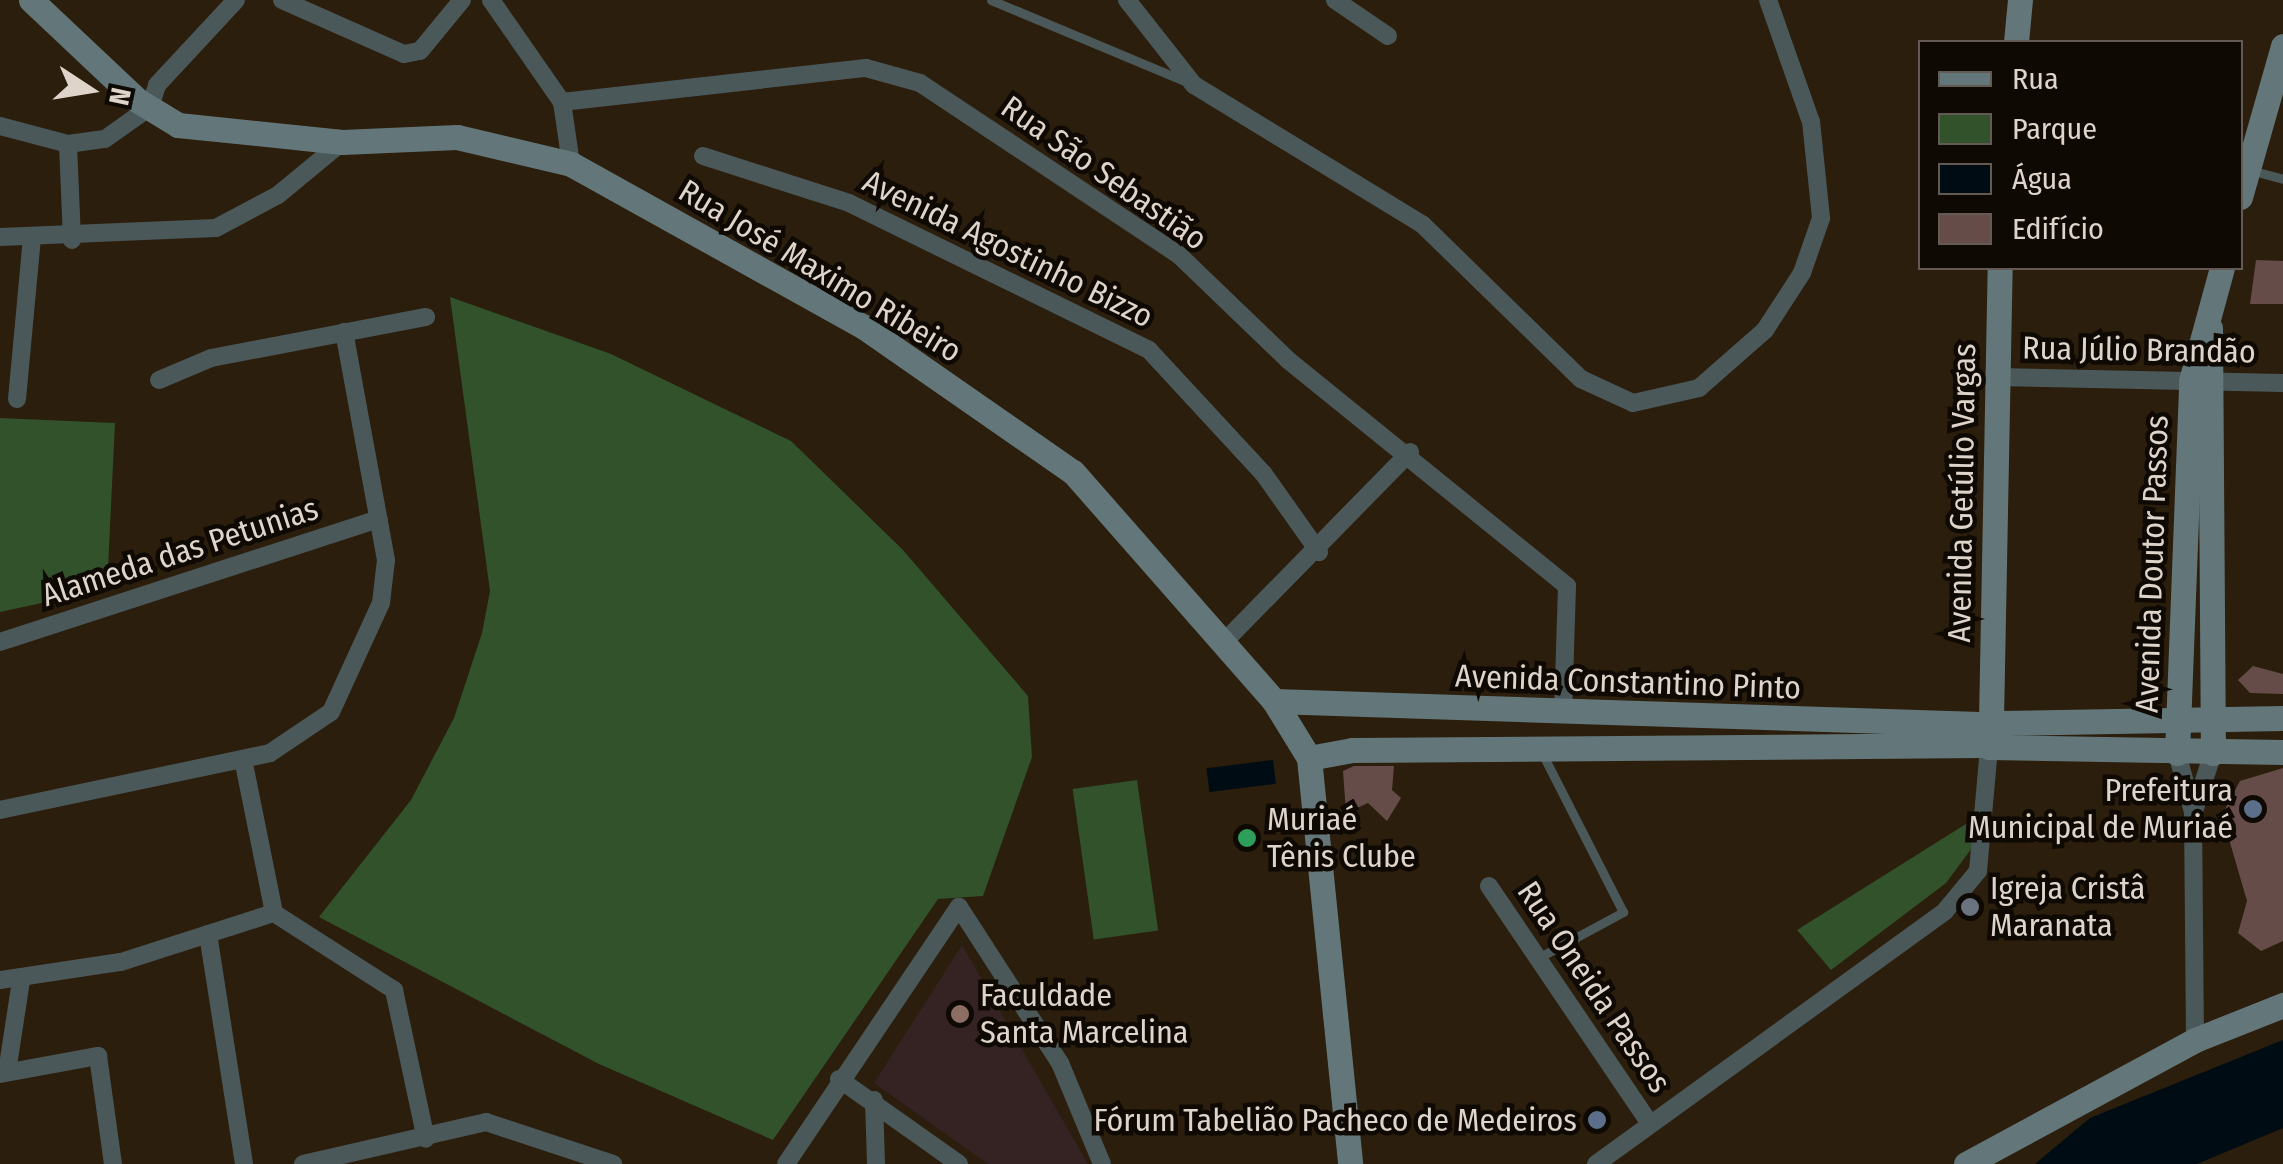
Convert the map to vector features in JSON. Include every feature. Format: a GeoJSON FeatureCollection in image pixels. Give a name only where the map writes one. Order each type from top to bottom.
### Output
{"type":"FeatureCollection","features":[{"type":"Feature","properties":{"kind":"street","name":"Rua José Maximo Ribeiro"},"geometry":{"type":"LineString","coordinates":[[30,0],[150,107],[178,125],[342,142],[458,138],[572,164],[864,327],[1023,434],[1114,512],[1274,701],[1309,758],[1350,1164]]}},
{"type":"Feature","properties":{"kind":"street"},"geometry":{"type":"LineString","coordinates":[[0,126],[68,144],[105,139],[150,107],[157,85],[236,0]]}},
{"type":"Feature","properties":{"kind":"street"},"geometry":{"type":"LineString","coordinates":[[282,0],[404,54],[420,51],[462,0]]}},
{"type":"Feature","properties":{"kind":"street"},"geometry":{"type":"LineString","coordinates":[[492,0],[562,102],[572,164]]}},
{"type":"Feature","properties":{"kind":"street"},"geometry":{"type":"LineString","coordinates":[[1127,0],[1194,86],[1422,224],[1581,379],[1634,403],[1699,388],[1765,330],[1802,274],[1822,218],[1812,122],[1768,0]]}},
{"type":"Feature","properties":{"kind":"street"},"geometry":{"type":"LineString","coordinates":[[1335,0],[1388,36]]}},
{"type":"Feature","properties":{"kind":"street"},"geometry":{"type":"LineString","coordinates":[[2016,40],[2020,0]]}},
{"type":"Feature","properties":{"kind":"street"},"geometry":{"type":"LineString","coordinates":[[2243,186],[2283,46]]}},
{"type":"Feature","properties":{"kind":"street","name":"Rua São Sebastião"},"geometry":{"type":"LineString","coordinates":[[562,102],[866,68],[920,84],[1180,256],[1288,360],[1410,452],[1567,586],[1563,712]]}},
{"type":"Feature","properties":{"kind":"street"},"geometry":{"type":"LineString","coordinates":[[0,236],[72,240],[230,222],[342,142]]}},
{"type":"Feature","properties":{"kind":"street"},"geometry":{"type":"LineString","coordinates":[[68,144],[72,240]]}},
{"type":"Feature","properties":{"kind":"street","name":"Avenida Agostinho Bizzo"},"geometry":{"type":"LineString","coordinates":[[703,156],[848,202],[1149,350],[1263,473],[1319,552]]}},
{"type":"Feature","properties":{"kind":"street"},"geometry":{"type":"LineString","coordinates":[[18,399],[32,238]]}},
{"type":"Feature","properties":{"kind":"street","name":"Avenida Getúlio Vargas"},"geometry":{"type":"LineString","coordinates":[[1990,734],[1994,378],[2000,270]]}},
{"type":"Feature","properties":{"kind":"street","name":"Avenida Doutor Passos"},"geometry":{"type":"LineString","coordinates":[[2196,1040],[2193,812],[2177,753],[2178,716],[2208,318],[2221,270]]}},
{"type":"Feature","properties":{"kind":"street"},"geometry":{"type":"LineString","coordinates":[[158,380],[211,358],[426,317]]}},
{"type":"Feature","properties":{"kind":"street"},"geometry":{"type":"LineString","coordinates":[[0,810],[242,760],[296,744],[330,712],[381,604],[378,519],[344,332]]}},
{"type":"Feature","properties":{"kind":"street","name":"Rua Júlio Brandão"},"geometry":{"type":"LineString","coordinates":[[1994,378],[2283,383]]}},
{"type":"Feature","properties":{"kind":"street","name":"Avenida Doutor Passos"},"geometry":{"type":"LineString","coordinates":[[2193,812],[2213,753],[2214,718],[2204,381]]}},
{"type":"Feature","properties":{"kind":"street"},"geometry":{"type":"LineString","coordinates":[[1224,642],[1319,552],[1410,452]]}},
{"type":"Feature","properties":{"kind":"street","name":"Alameda das Petunias"},"geometry":{"type":"LineString","coordinates":[[0,642],[378,519]]}},
{"type":"Feature","properties":{"kind":"street","name":"Avenida Constantino Pinto"},"geometry":{"type":"LineString","coordinates":[[1274,701],[1563,712],[1952,735]]}},
{"type":"Feature","properties":{"kind":"street"},"geometry":{"type":"LineString","coordinates":[[1480,710],[1482,754]]}},
{"type":"Feature","properties":{"kind":"street","name":"Avenida Constantino Pinto"},"geometry":{"type":"LineString","coordinates":[[1309,758],[1543,754],[1990,734],[2178,716],[2283,718]]}},
{"type":"Feature","properties":{"kind":"street"},"geometry":{"type":"LineString","coordinates":[[1596,1164],[1945,911],[1978,871],[1990,734]]}},
{"type":"Feature","properties":{"kind":"street","name":"Avenida Constantino Pinto"},"geometry":{"type":"LineString","coordinates":[[1990,734],[2177,753],[2283,752]]}},
{"type":"Feature","properties":{"kind":"street"},"geometry":{"type":"LineString","coordinates":[[242,760],[274,914],[394,990],[426,1139]]}},
{"type":"Feature","properties":{"kind":"street","name":"Rua Oneida Passos"},"geometry":{"type":"LineString","coordinates":[[1489,886],[1650,1122]]}},
{"type":"Feature","properties":{"kind":"street"},"geometry":{"type":"LineString","coordinates":[[786,1164],[959,906],[1060,1063],[1102,1164]]}},
{"type":"Feature","properties":{"kind":"street"},"geometry":{"type":"LineString","coordinates":[[0,980],[21,980],[274,914]]}},
{"type":"Feature","properties":{"kind":"street"},"geometry":{"type":"LineString","coordinates":[[208,934],[244,1164]]}},
{"type":"Feature","properties":{"kind":"street"},"geometry":{"type":"LineString","coordinates":[[21,980],[4,1073],[98,1056],[114,1164]]}},
{"type":"Feature","properties":{"kind":"street"},"geometry":{"type":"LineString","coordinates":[[1966,1164],[2196,1040],[2283,1005]]}},
{"type":"Feature","properties":{"kind":"street"},"geometry":{"type":"LineString","coordinates":[[839,1080],[874,1100],[959,1164]]}},
{"type":"Feature","properties":{"kind":"street"},"geometry":{"type":"LineString","coordinates":[[874,1100],[876,1164]]}},
{"type":"Feature","properties":{"kind":"street"},"geometry":{"type":"LineString","coordinates":[[303,1164],[426,1139],[486,1122],[606,1163]]}},
{"type":"Feature","properties":{"kind":"lane"},"geometry":{"type":"LineString","coordinates":[[990,0],[1194,86]]}},
{"type":"Feature","properties":{"kind":"lane"},"geometry":{"type":"LineString","coordinates":[[2248,169],[2283,179]]}},
{"type":"Feature","properties":{"kind":"lane"},"geometry":{"type":"LineString","coordinates":[[1538,958],[1623,912],[1543,754]]}},
{"type":"Feature","properties":{"kind":"shaded area","name":"Faculdade Santa Marcelina"},"geometry":{"type":"Polygon","coordinates":[[[962,945],[1088,1164],[988,1164],[874,1083],[962,945]]]}},
{"type":"Feature","properties":{"kind":"green space"},"geometry":{"type":"Polygon","coordinates":[[[450,297],[611,354],[791,441],[903,550],[1028,696],[1032,757],[983,896],[938,899],[773,1140],[599,1064],[319,917],[411,800],[454,718],[482,633],[490,591],[450,297]]]}},
{"type":"Feature","properties":{"kind":"green space"},"geometry":{"type":"Polygon","coordinates":[[[0,418],[115,423],[107,589],[0,612],[0,418]]]}},
{"type":"Feature","properties":{"kind":"green space"},"geometry":{"type":"Polygon","coordinates":[[[1137,780],[1158,931],[1094,940],[1073,789],[1137,780]]]}},
{"type":"Feature","properties":{"kind":"green space"},"geometry":{"type":"Polygon","coordinates":[[[1977,817],[1972,848],[1946,883],[1831,970],[1797,930],[1977,817]]]}},
{"type":"Feature","properties":{"kind":"water"},"geometry":{"type":"Polygon","coordinates":[[[1273,760],[1276,784],[1209,792],[1206,768],[1273,760]]]}},
{"type":"Feature","properties":{"kind":"water"},"geometry":{"type":"Polygon","coordinates":[[[2283,1040],[2283,1128],[2197,1164],[2035,1164],[2090,1118],[2283,1040]]]}},
{"type":"Feature","properties":{"kind":"building"},"geometry":{"type":"Polygon","coordinates":[[[2256,260],[2283,261],[2283,304],[2250,304],[2256,260]]]}},
{"type":"Feature","properties":{"kind":"building"},"geometry":{"type":"Polygon","coordinates":[[[2253,666],[2283,674],[2283,694],[2250,693],[2238,680],[2253,666]]]}},
{"type":"Feature","properties":{"kind":"building"},"geometry":{"type":"Polygon","coordinates":[[[1354,766],[1394,766],[1392,790],[1401,798],[1387,821],[1368,803],[1346,813],[1343,771],[1354,766]]]}},
{"type":"Feature","properties":{"kind":"building"},"geometry":{"type":"Polygon","coordinates":[[[2283,768],[2283,941],[2261,951],[2238,933],[2247,901],[2222,815],[2240,781],[2283,768]]]}},
{"type":"Feature","properties":{"kind":"place","name":"Prefeitura Municipal de Muriaé"},"geometry":{"type":"Point","coordinates":[2253,809]}},
{"type":"Feature","properties":{"kind":"place","name":"Muriaé Tênis Clube"},"geometry":{"type":"Point","coordinates":[1247,838]}},
{"type":"Feature","properties":{"kind":"place","name":"Igreja Cristâ Maranata"},"geometry":{"type":"Point","coordinates":[1970,907]}},
{"type":"Feature","properties":{"kind":"place","name":"Faculdade Santa Marcelina"},"geometry":{"type":"Point","coordinates":[960,1014]}},
{"type":"Feature","properties":{"kind":"place","name":"Fórum Tabelião Pacheco de Medeiros"},"geometry":{"type":"Point","coordinates":[1597,1120]}}]}
